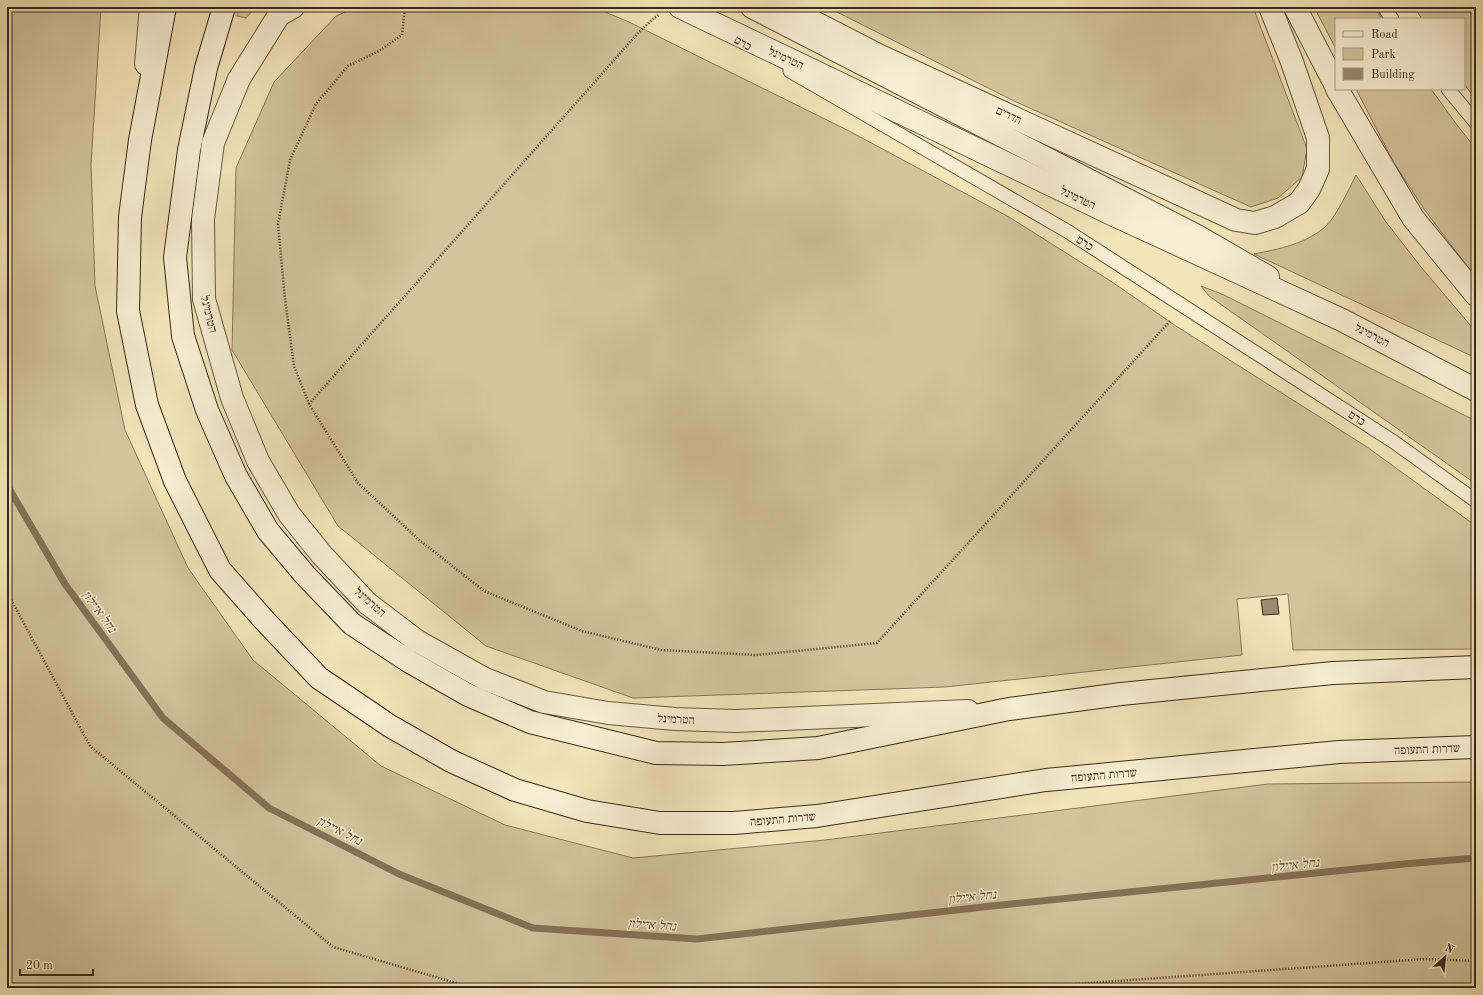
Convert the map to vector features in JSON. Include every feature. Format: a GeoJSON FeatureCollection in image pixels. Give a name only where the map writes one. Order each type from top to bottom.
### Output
{"type":"FeatureCollection","features":[{"type":"Feature","properties":{"kind":"street"},"geometry":{"type":"LineString","coordinates":[[140,140],[151,7]]}},
{"type":"Feature","properties":{"kind":"street"},"geometry":{"type":"LineString","coordinates":[[140,140],[165,7]]}},
{"type":"Feature","properties":{"kind":"street"},"geometry":{"type":"LineString","coordinates":[[224,7],[206,68],[189,150],[175,257],[183,336],[207,410],[236,476],[268,531],[305,575],[352,624],[410,662],[468,695],[530,722],[656,753],[723,754],[818,748],[1009,709],[1121,694],[1333,673],[1476,668]]}},
{"type":"Feature","properties":{"kind":"street","name":"הטרמינל"},"geometry":{"type":"LineString","coordinates":[[293,7],[279,15],[239,79],[213,143],[203,220],[204,299],[232,398],[258,461],[289,514],[322,555],[367,603],[417,641],[485,679],[544,702],[608,713],[675,719],[736,721],[1009,709]]}},
{"type":"Feature","properties":{"kind":"street"},"geometry":{"type":"LineString","coordinates":[[752,7],[1197,236],[1342,320]]}},
{"type":"Feature","properties":{"kind":"street","name":"הדרים"},"geometry":{"type":"LineString","coordinates":[[785,7],[878,54],[1236,220],[1255,223],[1275,217],[1299,203],[1309,189],[1318,169],[1318,138],[1292,62],[1270,7]]}},
{"type":"Feature","properties":{"kind":"street"},"geometry":{"type":"LineString","coordinates":[[1294,7],[1335,84]]}},
{"type":"Feature","properties":{"kind":"street","name":"הטרמינל"},"geometry":{"type":"LineString","coordinates":[[673,9],[1342,320],[1476,390]]}},
{"type":"Feature","properties":{"kind":"street"},"geometry":{"type":"LineString","coordinates":[[1338,90],[1412,218],[1476,296]]}},
{"type":"Feature","properties":{"kind":"street","name":"שדרות התעופה"},"geometry":{"type":"LineString","coordinates":[[140,140],[130,217],[128,311],[147,405],[175,481],[199,530],[220,570],[255,610],[319,678],[390,726],[451,761],[515,790],[587,810],[660,823],[734,823],[817,816],[1046,780],[1339,752],[1476,747]]}},
{"type":"Feature","properties":{"kind":"lane"},"geometry":{"type":"LineString","coordinates":[[1384,7],[1391,18]]}},
{"type":"Feature","properties":{"kind":"lane","name":"כרם"},"geometry":{"type":"LineString","coordinates":[[673,9],[942,158],[1067,231],[1394,442],[1476,501]]}},
{"type":"Feature","properties":{"kind":"lane"},"geometry":{"type":"LineString","coordinates":[[1449,90],[1476,123]]}},
{"type":"Feature","properties":{"kind":"path"},"geometry":{"type":"LineString","coordinates":[[406,7],[404,8],[402,35],[379,51],[348,66],[316,104],[290,160],[278,224],[285,299],[294,366],[309,404],[358,483],[418,540],[484,591],[582,631],[661,650],[756,655],[877,643],[1183,306]]}},
{"type":"Feature","properties":{"kind":"path"},"geometry":{"type":"LineString","coordinates":[[309,404],[639,32],[654,18],[673,9]]}},
{"type":"Feature","properties":{"kind":"path"},"geometry":{"type":"LineString","coordinates":[[7,592],[90,746],[333,947],[473,988]]}},
{"type":"Feature","properties":{"kind":"path"},"geometry":{"type":"LineString","coordinates":[[1019,988],[1425,959],[1476,961]]}},
{"type":"Feature","properties":{"kind":"green space"},"geometry":{"type":"Polygon","coordinates":[[[7,7],[101,7],[91,164],[95,286],[125,430],[188,568],[253,660],[381,766],[505,825],[633,858],[825,840],[1268,784],[1476,782],[1476,988],[7,988],[7,7]]]}},
{"type":"Feature","properties":{"kind":"green space"},"geometry":{"type":"Polygon","coordinates":[[[238,7],[256,7],[246,18],[237,16],[238,7]]]}},
{"type":"Feature","properties":{"kind":"green space"},"geometry":{"type":"Polygon","coordinates":[[[357,7],[593,7],[629,22],[849,131],[1009,217],[1109,280],[1176,326],[1367,447],[1476,526],[1476,649],[1293,650],[1288,594],[1237,599],[1242,655],[945,687],[633,698],[486,646],[338,526],[232,350],[236,168],[274,82],[336,16],[357,7]]]}},
{"type":"Feature","properties":{"kind":"green space"},"geometry":{"type":"Polygon","coordinates":[[[827,7],[1253,7],[1307,149],[1302,177],[1278,198],[1251,207],[1014,101],[827,7]]]}},
{"type":"Feature","properties":{"kind":"green space"},"geometry":{"type":"Polygon","coordinates":[[[1314,7],[1374,7],[1381,18],[1335,18],[1335,47],[1314,7]]]}},
{"type":"Feature","properties":{"kind":"green space"},"geometry":{"type":"Polygon","coordinates":[[[1414,7],[1476,7],[1476,100],[1465,85],[1465,18],[1421,18],[1414,7]]]}},
{"type":"Feature","properties":{"kind":"green space"},"geometry":{"type":"Polygon","coordinates":[[[1357,90],[1432,90],[1476,149],[1476,278],[1424,209],[1394,163],[1357,90]]]}},
{"type":"Feature","properties":{"kind":"green space"},"geometry":{"type":"Polygon","coordinates":[[[1356,175],[1386,222],[1421,267],[1476,332],[1476,358],[1254,254],[1292,245],[1310,237],[1326,226],[1342,202],[1356,175]]]}},
{"type":"Feature","properties":{"kind":"green space"},"geometry":{"type":"Polygon","coordinates":[[[1201,286],[1224,295],[1476,421],[1476,484],[1209,296],[1201,286]]]}},
{"type":"Feature","properties":{"kind":"building"},"geometry":{"type":"Polygon","coordinates":[[[1277,598],[1279,614],[1263,615],[1261,600],[1277,598]]]}},
{"type":"Feature","properties":{"kind":"waterway","name":"נחל איילון"},"geometry":{"type":"LineString","coordinates":[[7,485],[65,584],[163,718],[269,808],[399,874],[533,928],[697,939],[992,906],[1476,858]]}}]}
